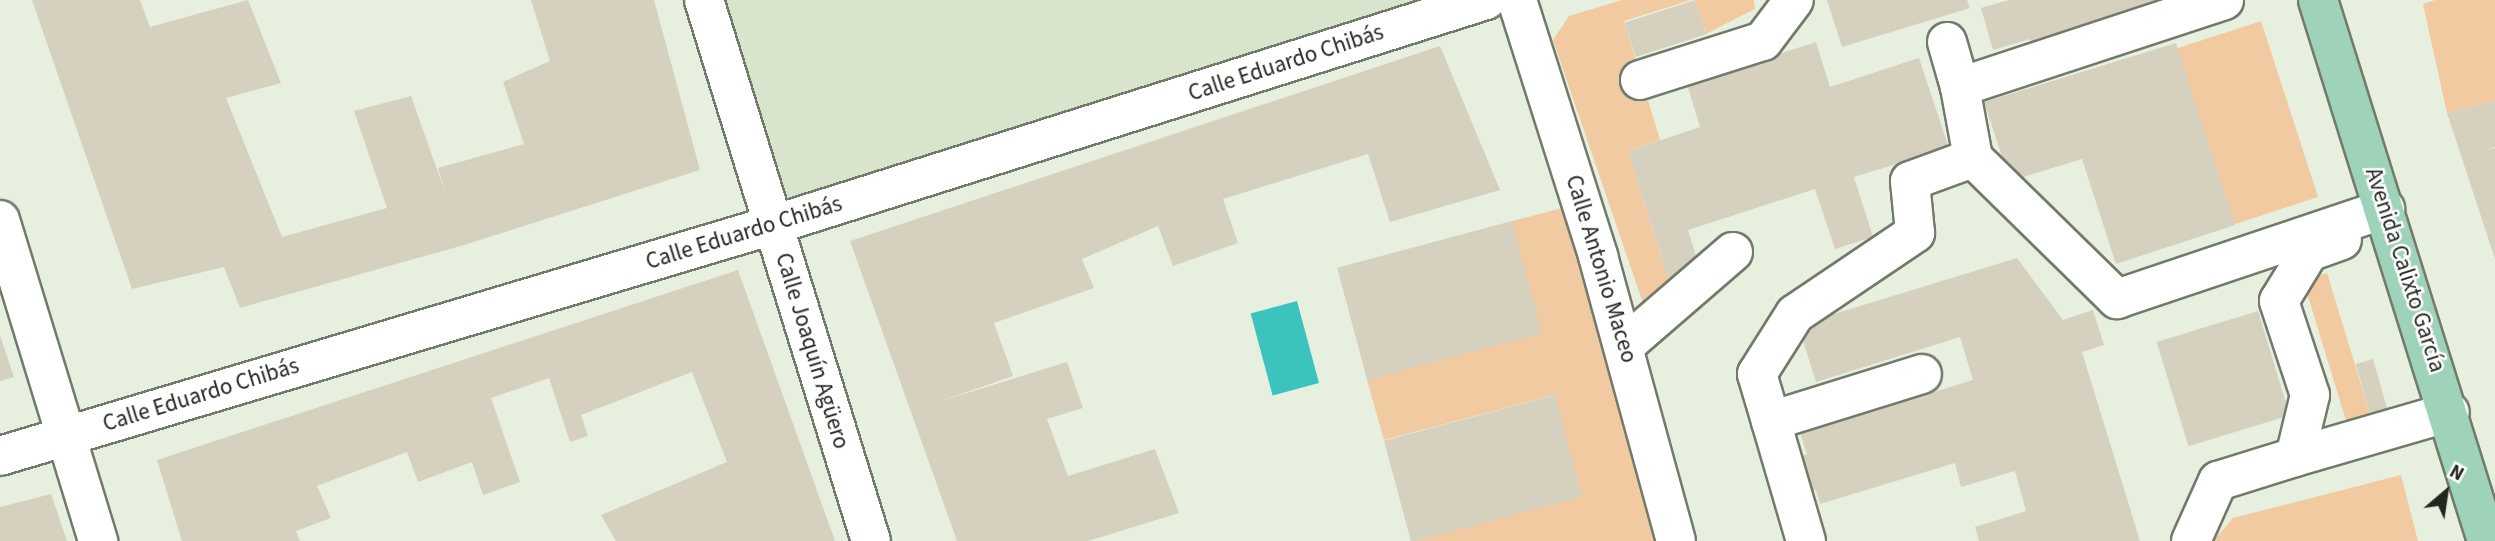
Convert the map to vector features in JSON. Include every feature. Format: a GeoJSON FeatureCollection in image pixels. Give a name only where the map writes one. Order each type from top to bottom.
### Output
{"type":"FeatureCollection","features":[{"type":"Feature","properties":{"kind":"main road","name":"Avenida Calixto García"},"geometry":{"type":"LineString","coordinates":[[2318,0],[2450,412],[2487,541]]}},
{"type":"Feature","properties":{"kind":"street","name":"Calle Joaquín Agüero"},"geometry":{"type":"LineString","coordinates":[[704,0],[871,541]]}},
{"type":"Feature","properties":{"kind":"street","name":"Calle Eduardo Chibás"},"geometry":{"type":"LineString","coordinates":[[0,456],[773,225],[1486,0]]}},
{"type":"Feature","properties":{"kind":"street","name":"Calle Antonio Maceo"},"geometry":{"type":"LineString","coordinates":[[1517,0],[1624,346],[1676,541]]}},
{"type":"Feature","properties":{"kind":"street"},"geometry":{"type":"LineString","coordinates":[[1640,80],[1763,41],[1794,0]]}},
{"type":"Feature","properties":{"kind":"street"},"geometry":{"type":"LineString","coordinates":[[1960,87],[2224,0]]}},
{"type":"Feature","properties":{"kind":"street"},"geometry":{"type":"LineString","coordinates":[[1947,42],[1960,87],[1973,158],[2117,299],[2388,216]]}},
{"type":"Feature","properties":{"kind":"street"},"geometry":{"type":"LineString","coordinates":[[1806,541],[1757,374],[1795,314],[1915,233],[1910,181],[1973,158]]}},
{"type":"Feature","properties":{"kind":"street"},"geometry":{"type":"LineString","coordinates":[[2295,457],[2311,395],[2278,301],[2309,252],[2388,216]]}},
{"type":"Feature","properties":{"kind":"street"},"geometry":{"type":"LineString","coordinates":[[0,220],[98,541]]}},
{"type":"Feature","properties":{"kind":"street"},"geometry":{"type":"LineString","coordinates":[[1624,346],[1732,253]]}},
{"type":"Feature","properties":{"kind":"street"},"geometry":{"type":"LineString","coordinates":[[1772,421],[1922,374]]}},
{"type":"Feature","properties":{"kind":"street"},"geometry":{"type":"LineString","coordinates":[[2191,541],[2218,481],[2450,412]]}},
{"type":"Feature","properties":{"kind":"street"},"geometry":{"type":"LineString","coordinates":[[2390,429],[2433,443],[2467,470]]}},
{"type":"Feature","properties":{"kind":"shaded area"},"geometry":{"type":"Polygon","coordinates":[[[704,0],[1486,0],[773,225],[704,0]]]}},
{"type":"Feature","properties":{"kind":"shaded area"},"geometry":{"type":"Polygon","coordinates":[[[1622,0],[1691,0],[1624,21],[1660,140],[1628,151],[1674,297],[1645,309],[1553,40],[1569,16],[1622,0]]]}},
{"type":"Feature","properties":{"kind":"shaded area"},"geometry":{"type":"Polygon","coordinates":[[[1695,0],[1754,0],[1755,9],[1706,34],[1695,0]]]}},
{"type":"Feature","properties":{"kind":"shaded area"},"geometry":{"type":"Polygon","coordinates":[[[2435,0],[2495,0],[2495,101],[2447,113],[2423,4],[2435,0]]]}},
{"type":"Feature","properties":{"kind":"shaded area"},"geometry":{"type":"Polygon","coordinates":[[[2261,21],[2318,197],[2234,224],[2177,48],[2261,21]]]}},
{"type":"Feature","properties":{"kind":"shaded area"},"geometry":{"type":"Polygon","coordinates":[[[1562,208],[1661,541],[1415,541],[1582,496],[1554,395],[1384,440],[1367,380],[1512,221],[1562,208]]]}},
{"type":"Feature","properties":{"kind":"shaded area"},"geometry":{"type":"Polygon","coordinates":[[[2327,273],[2371,416],[2347,424],[2303,280],[2327,273]]]}},
{"type":"Feature","properties":{"kind":"shaded area"},"geometry":{"type":"Polygon","coordinates":[[[2401,475],[2418,541],[2213,541],[2233,518],[2401,475]]]}},
{"type":"Feature","properties":{"kind":"water"},"geometry":{"type":"Polygon","coordinates":[[[1297,301],[1319,383],[1273,396],[1251,313],[1297,301]]]}},
{"type":"Feature","properties":{"kind":"building"},"geometry":{"type":"Polygon","coordinates":[[[32,0],[140,0],[150,27],[248,0],[281,83],[226,98],[282,237],[387,208],[354,111],[411,96],[445,192],[438,168],[524,144],[503,82],[550,61],[531,0],[654,0],[700,170],[464,245],[240,308],[224,267],[132,289],[32,0]]]}},
{"type":"Feature","properties":{"kind":"building"},"geometry":{"type":"Polygon","coordinates":[[[1695,0],[1706,34],[1636,57],[1625,23],[1695,0]]]}},
{"type":"Feature","properties":{"kind":"building"},"geometry":{"type":"Polygon","coordinates":[[[1827,0],[1967,0],[1970,8],[1842,47],[1827,0]]]}},
{"type":"Feature","properties":{"kind":"building"},"geometry":{"type":"Polygon","coordinates":[[[2009,0],[2180,0],[2033,50],[2030,39],[1993,50],[1981,8],[2009,0]]]}},
{"type":"Feature","properties":{"kind":"building"},"geometry":{"type":"Polygon","coordinates":[[[1816,42],[1830,87],[1919,58],[1949,148],[1854,177],[1873,237],[1835,249],[1815,189],[1688,230],[1701,272],[1674,297],[1628,151],[1700,127],[1687,84],[1816,42]]]}},
{"type":"Feature","properties":{"kind":"building"},"geometry":{"type":"Polygon","coordinates":[[[2176,43],[2235,225],[2116,264],[2082,159],[2010,181],[1984,102],[2176,43]]]}},
{"type":"Feature","properties":{"kind":"building"},"geometry":{"type":"Polygon","coordinates":[[[1440,46],[1500,190],[1390,222],[1368,154],[1223,199],[1238,243],[1173,266],[1158,226],[1082,259],[1094,288],[994,323],[1013,376],[938,402],[1067,362],[1083,408],[1047,419],[1068,476],[1155,449],[1179,513],[1088,541],[957,541],[850,241],[1440,46]]]}},
{"type":"Feature","properties":{"kind":"building"},"geometry":{"type":"Polygon","coordinates":[[[2495,101],[2495,147],[2482,151],[2495,148],[2495,259],[2447,113],[2495,101]]]}},
{"type":"Feature","properties":{"kind":"building"},"geometry":{"type":"Polygon","coordinates":[[[1512,221],[1542,333],[1367,380],[1337,268],[1512,221]]]}},
{"type":"Feature","properties":{"kind":"building"},"geometry":{"type":"Polygon","coordinates":[[[2017,258],[2063,320],[2093,310],[2104,345],[2082,352],[2140,541],[1979,541],[1975,527],[2026,511],[2015,471],[1961,487],[1955,463],[1820,504],[1816,490],[1801,495],[1790,460],[1807,454],[1800,433],[1973,380],[1960,337],[1816,382],[1798,325],[2017,258]]]}},
{"type":"Feature","properties":{"kind":"building"},"geometry":{"type":"Polygon","coordinates":[[[738,270],[835,541],[616,541],[601,515],[727,462],[692,372],[581,415],[588,436],[570,442],[549,378],[491,398],[520,482],[483,495],[472,462],[418,482],[407,452],[317,486],[331,518],[296,531],[300,541],[182,541],[157,460],[738,270]]]}},
{"type":"Feature","properties":{"kind":"building"},"geometry":{"type":"Polygon","coordinates":[[[2258,311],[2290,415],[2189,446],[2157,342],[2258,311]]]}},
{"type":"Feature","properties":{"kind":"building"},"geometry":{"type":"Polygon","coordinates":[[[0,335],[14,377],[0,381],[0,335]]]}},
{"type":"Feature","properties":{"kind":"building"},"geometry":{"type":"Polygon","coordinates":[[[2373,359],[2388,411],[2371,416],[2356,364],[2373,359]]]}},
{"type":"Feature","properties":{"kind":"building"},"geometry":{"type":"Polygon","coordinates":[[[1555,395],[1582,496],[1411,541],[1384,441],[1555,395]]]}},
{"type":"Feature","properties":{"kind":"building"},"geometry":{"type":"Polygon","coordinates":[[[51,494],[67,541],[0,541],[0,507],[51,494]]]}}]}
